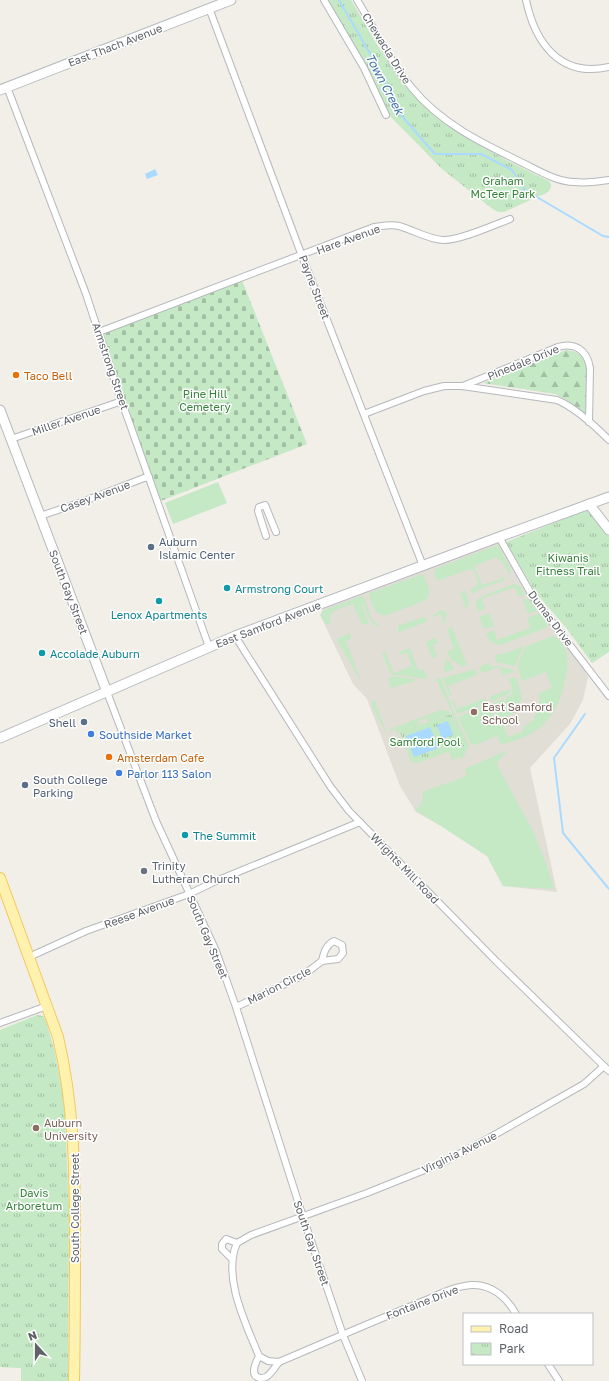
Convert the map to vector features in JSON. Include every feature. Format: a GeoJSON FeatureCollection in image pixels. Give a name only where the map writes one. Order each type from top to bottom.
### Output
{"type":"FeatureCollection","features":[{"type":"Feature","properties":{"kind":"main road","name":"South College Street"},"geometry":{"type":"LineString","coordinates":[[0,878],[58,1037],[63,1059],[71,1113],[75,1197],[74,1381]]}},
{"type":"Feature","properties":{"kind":"street","name":"East Thach Avenue"},"geometry":{"type":"LineString","coordinates":[[4,89],[231,0]]}},
{"type":"Feature","properties":{"kind":"street"},"geometry":{"type":"LineString","coordinates":[[324,0],[354,50],[386,115]]}},
{"type":"Feature","properties":{"kind":"street","name":"Chewacla Drive"},"geometry":{"type":"LineString","coordinates":[[357,0],[394,62],[412,88],[425,102],[451,124],[479,141],[556,178],[572,182],[609,180]]}},
{"type":"Feature","properties":{"kind":"street"},"geometry":{"type":"LineString","coordinates":[[526,0],[533,25],[540,40],[551,52],[564,62],[578,67],[594,69],[609,67]]}},
{"type":"Feature","properties":{"kind":"street","name":"Payne Street"},"geometry":{"type":"LineString","coordinates":[[209,8],[302,256],[422,566]]}},
{"type":"Feature","properties":{"kind":"street","name":"Armstrong Street"},"geometry":{"type":"LineString","coordinates":[[4,89],[30,144],[99,332],[209,647]]}},
{"type":"Feature","properties":{"kind":"street","name":"Hare Avenue"},"geometry":{"type":"LineString","coordinates":[[99,332],[302,256],[374,227],[390,225],[398,226],[427,237],[443,240],[458,238],[510,219]]}},
{"type":"Feature","properties":{"kind":"street","name":"Pinedale Drive"},"geometry":{"type":"LineString","coordinates":[[462,386],[558,347],[572,345],[579,348],[589,360],[589,422]]}},
{"type":"Feature","properties":{"kind":"street","name":"Pinedale Drive"},"geometry":{"type":"LineString","coordinates":[[364,414],[430,389],[444,386],[462,386],[557,400],[565,403],[609,440]]}},
{"type":"Feature","properties":{"kind":"street","name":"Miller Avenue"},"geometry":{"type":"LineString","coordinates":[[7,434],[122,400]]}},
{"type":"Feature","properties":{"kind":"street","name":"South Gay Street"},"geometry":{"type":"LineString","coordinates":[[0,410],[7,434],[40,516],[156,821],[216,951],[236,1007],[303,1217],[343,1335],[362,1381]]}},
{"type":"Feature","properties":{"kind":"street","name":"Casey Avenue"},"geometry":{"type":"LineString","coordinates":[[40,516],[149,477]]}},
{"type":"Feature","properties":{"kind":"street","name":"East Samford Avenue"},"geometry":{"type":"LineString","coordinates":[[0,738],[235,636],[608,496]]}},
{"type":"Feature","properties":{"kind":"street"},"geometry":{"type":"LineString","coordinates":[[589,504],[609,530]]}},
{"type":"Feature","properties":{"kind":"street"},"geometry":{"type":"LineString","coordinates":[[266,536],[258,511],[261,505],[265,505],[276,532]]}},
{"type":"Feature","properties":{"kind":"street","name":"Dumas Drive"},"geometry":{"type":"LineString","coordinates":[[499,537],[533,597],[609,696]]}},
{"type":"Feature","properties":{"kind":"street","name":"Wrights Mill Road"},"geometry":{"type":"LineString","coordinates":[[235,636],[330,786],[360,822],[497,962],[607,1069]]}},
{"type":"Feature","properties":{"kind":"street","name":"Reese Avenue"},"geometry":{"type":"LineString","coordinates":[[29,957],[86,932],[189,894],[216,881],[360,822]]}},
{"type":"Feature","properties":{"kind":"street","name":"Marion Circle"},"geometry":{"type":"LineString","coordinates":[[236,1007],[302,976],[322,961]]}},
{"type":"Feature","properties":{"kind":"street"},"geometry":{"type":"LineString","coordinates":[[0,1023],[47,1006]]}},
{"type":"Feature","properties":{"kind":"street","name":"Virginia Avenue"},"geometry":{"type":"LineString","coordinates":[[232,1259],[222,1249],[222,1244],[226,1239],[237,1243],[251,1234],[303,1217],[442,1163],[584,1084],[607,1069]]}},
{"type":"Feature","properties":{"kind":"street"},"geometry":{"type":"LineString","coordinates":[[237,1243],[232,1259],[234,1283],[239,1306],[259,1356],[268,1361],[279,1362]]}},
{"type":"Feature","properties":{"kind":"street","name":"Fontaine Drive"},"geometry":{"type":"LineString","coordinates":[[279,1362],[459,1287],[474,1285],[488,1288],[501,1295],[512,1306],[516,1313]]}},
{"type":"Feature","properties":{"kind":"street"},"geometry":{"type":"LineString","coordinates":[[259,1356],[254,1368],[255,1374],[258,1377],[267,1377],[279,1362]]}},
{"type":"Feature","properties":{"kind":"street"},"geometry":{"type":"LineString","coordinates":[[549,1365],[559,1381]]}},
{"type":"Feature","properties":{"kind":"shaded area","name":"East Samford School"},"geometry":{"type":"Polygon","coordinates":[[[499,542],[521,584],[537,609],[573,650],[588,677],[583,700],[570,724],[530,768],[557,892],[503,886],[487,856],[441,826],[416,812],[400,786],[367,699],[353,684],[320,615],[324,608],[499,542]]]}},
{"type":"Feature","properties":{"kind":"green space","name":"Graham McTeer Park"},"geometry":{"type":"Polygon","coordinates":[[[327,0],[351,0],[393,69],[423,105],[456,131],[474,142],[549,181],[551,186],[549,191],[504,212],[499,212],[494,210],[442,169],[391,117],[367,68],[327,0]]]}},
{"type":"Feature","properties":{"kind":"green space","name":"Pine Hill Cemetery"},"geometry":{"type":"Polygon","coordinates":[[[241,278],[307,444],[158,502],[99,332],[241,278]]]}},
{"type":"Feature","properties":{"kind":"green space"},"geometry":{"type":"Polygon","coordinates":[[[566,350],[579,354],[583,358],[586,365],[586,417],[567,400],[555,394],[483,383],[566,350]]]}},
{"type":"Feature","properties":{"kind":"green space"},"geometry":{"type":"Polygon","coordinates":[[[218,482],[227,503],[173,524],[165,503],[218,482]]]}},
{"type":"Feature","properties":{"kind":"green space","name":"Kiwanis Fitness Trail"},"geometry":{"type":"Polygon","coordinates":[[[589,509],[609,537],[609,652],[592,663],[567,629],[536,593],[506,542],[589,509]]]}},
{"type":"Feature","properties":{"kind":"green space"},"geometry":{"type":"Polygon","coordinates":[[[498,545],[511,570],[510,575],[501,560],[499,561],[497,557],[474,566],[482,585],[501,579],[500,576],[506,580],[478,590],[473,594],[470,589],[487,586],[471,588],[476,586],[478,582],[475,572],[470,569],[437,581],[434,573],[437,568],[498,545]]]}},
{"type":"Feature","properties":{"kind":"green space"},"geometry":{"type":"Polygon","coordinates":[[[423,574],[429,590],[426,600],[387,615],[376,612],[369,593],[423,574]]]}},
{"type":"Feature","properties":{"kind":"green space"},"geometry":{"type":"Polygon","coordinates":[[[513,584],[520,586],[525,595],[519,597],[515,587],[482,599],[485,609],[478,612],[476,604],[477,600],[483,596],[513,584]]]}},
{"type":"Feature","properties":{"kind":"green space"},"geometry":{"type":"Polygon","coordinates":[[[465,591],[469,602],[468,608],[466,609],[460,593],[465,591]]]}},
{"type":"Feature","properties":{"kind":"green space"},"geometry":{"type":"Polygon","coordinates":[[[362,596],[365,599],[371,616],[376,623],[380,625],[379,627],[373,623],[367,614],[363,603],[361,604],[369,624],[362,624],[353,604],[333,613],[330,618],[331,624],[326,624],[321,617],[322,611],[362,596]]]}},
{"type":"Feature","properties":{"kind":"green space"},"geometry":{"type":"Polygon","coordinates":[[[528,598],[537,611],[528,614],[523,600],[528,598]]]}},
{"type":"Feature","properties":{"kind":"green space"},"geometry":{"type":"Polygon","coordinates":[[[441,610],[445,611],[447,616],[445,617],[445,624],[441,614],[434,617],[433,615],[441,610]]]}},
{"type":"Feature","properties":{"kind":"green space"},"geometry":{"type":"Polygon","coordinates":[[[489,613],[494,626],[484,629],[479,617],[489,613]]]}},
{"type":"Feature","properties":{"kind":"green space"},"geometry":{"type":"Polygon","coordinates":[[[539,613],[547,623],[546,628],[501,645],[492,643],[485,634],[494,630],[497,640],[530,628],[527,618],[539,613]]]}},
{"type":"Feature","properties":{"kind":"green space"},"geometry":{"type":"Polygon","coordinates":[[[423,617],[427,620],[426,622],[399,632],[398,631],[398,626],[423,617]]]}},
{"type":"Feature","properties":{"kind":"green space"},"geometry":{"type":"Polygon","coordinates":[[[452,627],[467,665],[462,667],[451,659],[447,652],[454,649],[447,629],[452,627]]]}},
{"type":"Feature","properties":{"kind":"green space"},"geometry":{"type":"Polygon","coordinates":[[[350,633],[351,639],[346,641],[362,683],[337,640],[338,638],[350,633]]]}},
{"type":"Feature","properties":{"kind":"green space"},"geometry":{"type":"Polygon","coordinates":[[[553,636],[558,639],[565,648],[568,662],[562,693],[552,715],[544,724],[525,737],[500,744],[497,736],[475,745],[470,743],[458,717],[489,705],[496,721],[502,723],[508,737],[524,731],[523,728],[532,720],[533,721],[540,705],[539,693],[552,688],[546,672],[522,681],[517,666],[526,646],[553,636]]]}},
{"type":"Feature","properties":{"kind":"green space"},"geometry":{"type":"Polygon","coordinates":[[[437,637],[437,642],[439,643],[433,645],[437,656],[432,658],[426,642],[437,637]]]}},
{"type":"Feature","properties":{"kind":"green space"},"geometry":{"type":"Polygon","coordinates":[[[524,646],[515,666],[496,662],[496,655],[524,646]]]}},
{"type":"Feature","properties":{"kind":"green space"},"geometry":{"type":"Polygon","coordinates":[[[410,648],[418,670],[423,669],[427,679],[391,674],[382,653],[385,651],[394,673],[412,666],[407,653],[400,655],[399,652],[410,648]]]}},
{"type":"Feature","properties":{"kind":"green space"},"geometry":{"type":"Polygon","coordinates":[[[447,658],[455,669],[445,672],[443,669],[447,658]]]}},
{"type":"Feature","properties":{"kind":"green space"},"geometry":{"type":"Polygon","coordinates":[[[489,663],[491,667],[498,666],[514,670],[513,672],[503,676],[499,667],[482,673],[479,667],[489,663]]]}},
{"type":"Feature","properties":{"kind":"green space"},"geometry":{"type":"Polygon","coordinates":[[[475,669],[477,675],[448,686],[452,695],[450,696],[443,678],[475,669]]]}},
{"type":"Feature","properties":{"kind":"green space"},"geometry":{"type":"Polygon","coordinates":[[[394,676],[418,680],[391,688],[388,678],[394,676]]]}},
{"type":"Feature","properties":{"kind":"green space"},"geometry":{"type":"Polygon","coordinates":[[[514,677],[517,679],[522,697],[516,712],[502,719],[498,719],[492,704],[504,699],[505,707],[507,706],[505,702],[506,698],[511,695],[513,690],[509,679],[514,677]]]}},
{"type":"Feature","properties":{"kind":"green space"},"geometry":{"type":"Polygon","coordinates":[[[441,678],[454,713],[469,746],[461,761],[460,757],[452,760],[449,752],[464,746],[446,697],[444,697],[437,681],[434,682],[434,680],[441,678]]]}},
{"type":"Feature","properties":{"kind":"green space"},"geometry":{"type":"Polygon","coordinates":[[[511,689],[510,693],[492,702],[491,696],[511,689]]]}},
{"type":"Feature","properties":{"kind":"green space"},"geometry":{"type":"Polygon","coordinates":[[[485,698],[489,703],[457,714],[452,700],[454,700],[457,709],[485,698]]]}},
{"type":"Feature","properties":{"kind":"green space"},"geometry":{"type":"Polygon","coordinates":[[[374,700],[386,730],[388,731],[386,732],[372,707],[372,701],[374,700]]]}},
{"type":"Feature","properties":{"kind":"green space"},"geometry":{"type":"Polygon","coordinates":[[[444,709],[444,711],[449,711],[450,714],[429,722],[426,718],[418,721],[419,725],[398,733],[400,739],[395,729],[390,731],[390,729],[444,709]]]}},
{"type":"Feature","properties":{"kind":"green space","name":"Samford Pool"},"geometry":{"type":"Polygon","coordinates":[[[451,714],[464,746],[418,763],[411,762],[400,732],[451,714]]]}},
{"type":"Feature","properties":{"kind":"green space"},"geometry":{"type":"Polygon","coordinates":[[[508,750],[497,765],[533,831],[554,889],[503,886],[487,856],[415,810],[422,802],[422,792],[467,776],[465,769],[508,750]]]}},
{"type":"Feature","properties":{"kind":"green space","name":"Davis Arboretum"},"geometry":{"type":"Polygon","coordinates":[[[37,1015],[43,1016],[46,1021],[54,1049],[64,1098],[69,1207],[68,1381],[21,1381],[21,1368],[0,1367],[0,1030],[37,1015]]]}},
{"type":"Feature","properties":{"kind":"water"},"geometry":{"type":"Polygon","coordinates":[[[155,169],[158,175],[147,179],[145,174],[155,169]]]}},
{"type":"Feature","properties":{"kind":"water"},"geometry":{"type":"Polygon","coordinates":[[[448,721],[453,735],[442,739],[437,725],[448,721]]]}},
{"type":"Feature","properties":{"kind":"water"},"geometry":{"type":"Polygon","coordinates":[[[430,727],[438,748],[414,757],[406,736],[430,727]]]}},
{"type":"Feature","properties":{"kind":"waterway","name":"Town Creek"},"geometry":{"type":"LineString","coordinates":[[339,0],[383,76],[400,114],[435,154],[481,154],[512,170],[525,190],[603,236],[609,237]]}},
{"type":"Feature","properties":{"kind":"waterway"},"geometry":{"type":"LineString","coordinates":[[585,714],[554,758],[563,833],[609,889]]}},
{"type":"Feature","properties":{"kind":"place","name":"Taco Bell"},"geometry":{"type":"Point","coordinates":[16,375]}},
{"type":"Feature","properties":{"kind":"place","name":"Auburn Islamic Center"},"geometry":{"type":"Point","coordinates":[151,547]}},
{"type":"Feature","properties":{"kind":"place","name":"Armstrong Court"},"geometry":{"type":"Point","coordinates":[227,588]}},
{"type":"Feature","properties":{"kind":"place","name":"Lenox Apartments"},"geometry":{"type":"Point","coordinates":[159,601]}},
{"type":"Feature","properties":{"kind":"place","name":"Accolade Auburn"},"geometry":{"type":"Point","coordinates":[42,653]}},
{"type":"Feature","properties":{"kind":"place","name":"East Samford School"},"geometry":{"type":"Point","coordinates":[474,712]}},
{"type":"Feature","properties":{"kind":"place","name":"Shell"},"geometry":{"type":"Point","coordinates":[84,722]}},
{"type":"Feature","properties":{"kind":"place","name":"Southside Market"},"geometry":{"type":"Point","coordinates":[91,734]}},
{"type":"Feature","properties":{"kind":"place","name":"Amsterdam Cafe"},"geometry":{"type":"Point","coordinates":[109,757]}},
{"type":"Feature","properties":{"kind":"place","name":"Parlor 113 Salon"},"geometry":{"type":"Point","coordinates":[119,773]}},
{"type":"Feature","properties":{"kind":"place","name":"South College Parking"},"geometry":{"type":"Point","coordinates":[25,785]}},
{"type":"Feature","properties":{"kind":"place","name":"The Summit"},"geometry":{"type":"Point","coordinates":[185,835]}},
{"type":"Feature","properties":{"kind":"place","name":"Trinity Lutheran Church"},"geometry":{"type":"Point","coordinates":[144,871]}},
{"type":"Feature","properties":{"kind":"place","name":"Auburn University"},"geometry":{"type":"Point","coordinates":[36,1128]}}]}
